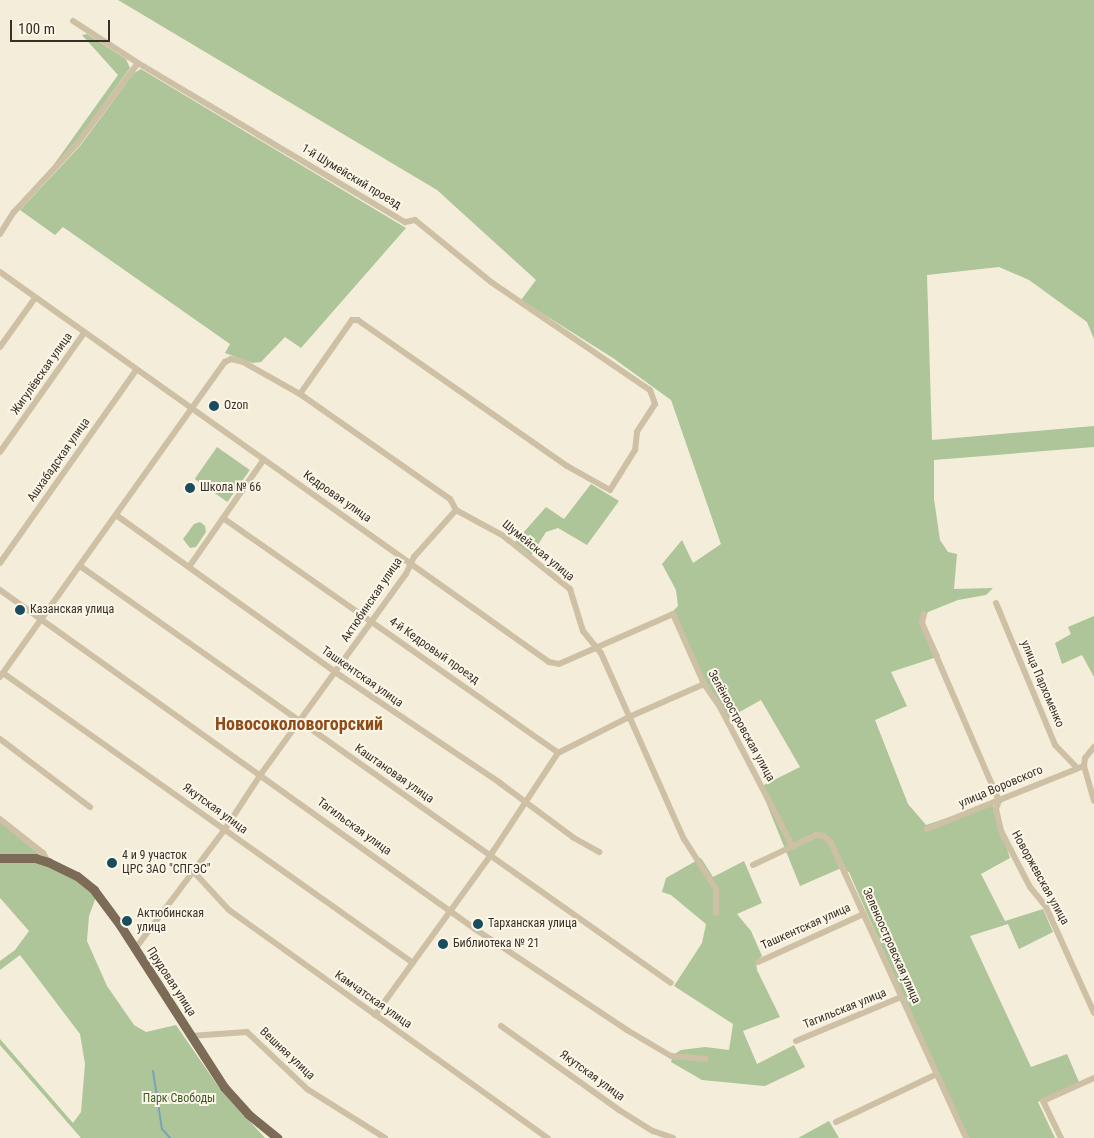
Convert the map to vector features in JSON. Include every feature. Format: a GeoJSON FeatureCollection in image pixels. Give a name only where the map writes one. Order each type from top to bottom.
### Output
{"type":"FeatureCollection","features":[{"type":"Feature","properties":{"kind":"main road","name":"Прудовая улица"},"geometry":{"type":"LineString","coordinates":[[0,858],[27,858],[48,862],[76,876],[94,890],[135,949],[224,1087],[248,1114],[278,1138]]}},
{"type":"Feature","properties":{"kind":"street","name":"1-й Шумейский проезд"},"geometry":{"type":"LineString","coordinates":[[73,21],[138,63],[405,222],[415,220],[491,282],[611,361],[650,390],[655,398],[655,404],[637,432],[635,450],[610,490],[566,466],[358,320],[352,320],[300,394]]}},
{"type":"Feature","properties":{"kind":"street"},"geometry":{"type":"LineString","coordinates":[[0,234],[14,212],[77,144],[138,63]]}},
{"type":"Feature","properties":{"kind":"street","name":"Кедровая улица"},"geometry":{"type":"LineString","coordinates":[[0,272],[549,662],[559,664],[673,614]]}},
{"type":"Feature","properties":{"kind":"street"},"geometry":{"type":"LineString","coordinates":[[0,347],[35,298]]}},
{"type":"Feature","properties":{"kind":"street","name":"Жигулёвская улица"},"geometry":{"type":"LineString","coordinates":[[0,452],[84,333]]}},
{"type":"Feature","properties":{"kind":"street","name":"Шумейская улица"},"geometry":{"type":"LineString","coordinates":[[191,408],[225,362],[231,359],[253,367],[300,394],[450,499],[456,510],[502,535],[567,586],[583,631],[597,648],[684,839],[716,889],[716,913]]}},
{"type":"Feature","properties":{"kind":"street","name":"Ашхабадская улица"},"geometry":{"type":"LineString","coordinates":[[0,563],[136,370]]}},
{"type":"Feature","properties":{"kind":"street"},"geometry":{"type":"LineString","coordinates":[[2,675],[191,408]]}},
{"type":"Feature","properties":{"kind":"street"},"geometry":{"type":"LineString","coordinates":[[189,567],[264,459]]}},
{"type":"Feature","properties":{"kind":"street","name":"Актюбинская улица"},"geometry":{"type":"LineString","coordinates":[[135,949],[225,829],[261,774],[372,622],[411,564],[456,510]]}},
{"type":"Feature","properties":{"kind":"street","name":"Ташкентская улица"},"geometry":{"type":"LineString","coordinates":[[116,515],[335,672],[526,802],[574,838],[599,852]]}},
{"type":"Feature","properties":{"kind":"street","name":"4-й Кедровый проезд"},"geometry":{"type":"LineString","coordinates":[[223,518],[558,753]]}},
{"type":"Feature","properties":{"kind":"street","name":"Каштановая улица"},"geometry":{"type":"LineString","coordinates":[[80,566],[671,983]]}},
{"type":"Feature","properties":{"kind":"street","name":"Тагильская улица"},"geometry":{"type":"LineString","coordinates":[[0,590],[450,910],[671,1056],[706,1059]]}},
{"type":"Feature","properties":{"kind":"street","name":"улица Пархоменко"},"geometry":{"type":"LineString","coordinates":[[996,603],[1055,745],[1080,766],[1094,801]]}},
{"type":"Feature","properties":{"kind":"street","name":"Зелёноостровская улица"},"geometry":{"type":"LineString","coordinates":[[673,614],[704,684],[720,706],[793,847]]}},
{"type":"Feature","properties":{"kind":"street","name":"Новоржевская улица"},"geometry":{"type":"LineString","coordinates":[[924,614],[922,623],[999,802],[996,809],[1001,831],[1030,887],[1046,907],[1094,1013]]}},
{"type":"Feature","properties":{"kind":"street","name":"Якутская улица"},"geometry":{"type":"LineString","coordinates":[[2,675],[225,829],[412,963]]}},
{"type":"Feature","properties":{"kind":"street"},"geometry":{"type":"LineString","coordinates":[[375,1015],[490,856],[558,753],[629,716],[704,684]]}},
{"type":"Feature","properties":{"kind":"street"},"geometry":{"type":"LineString","coordinates":[[0,739],[90,807]]}},
{"type":"Feature","properties":{"kind":"street"},"geometry":{"type":"LineString","coordinates":[[1080,766],[1094,747]]}},
{"type":"Feature","properties":{"kind":"street","name":"улица Воровского"},"geometry":{"type":"LineString","coordinates":[[927,829],[999,802],[1080,766]]}},
{"type":"Feature","properties":{"kind":"street"},"geometry":{"type":"LineString","coordinates":[[0,819],[43,853],[48,862]]}},
{"type":"Feature","properties":{"kind":"street","name":"Зеленоостровская улица"},"geometry":{"type":"LineString","coordinates":[[753,864],[816,835],[824,836],[842,864],[935,1075],[966,1138]]}},
{"type":"Feature","properties":{"kind":"street","name":"Камчатская улица"},"geometry":{"type":"LineString","coordinates":[[193,871],[229,910],[548,1138]]}},
{"type":"Feature","properties":{"kind":"street","name":"Ташкентская улица"},"geometry":{"type":"LineString","coordinates":[[758,962],[864,914]]}},
{"type":"Feature","properties":{"kind":"street","name":"Тагильская улица"},"geometry":{"type":"LineString","coordinates":[[796,1041],[901,997]]}},
{"type":"Feature","properties":{"kind":"street","name":"Якутская улица"},"geometry":{"type":"LineString","coordinates":[[501,1026],[619,1110],[653,1131],[673,1138]]}},
{"type":"Feature","properties":{"kind":"street","name":"Вешняя улица"},"geometry":{"type":"LineString","coordinates":[[190,1036],[247,1032],[307,1089],[385,1138]]}},
{"type":"Feature","properties":{"kind":"street"},"geometry":{"type":"LineString","coordinates":[[836,1122],[935,1075]]}},
{"type":"Feature","properties":{"kind":"street"},"geometry":{"type":"LineString","coordinates":[[1061,1138],[1043,1101],[1094,1078]]}},
{"type":"Feature","properties":{"kind":"green space"},"geometry":{"type":"Polygon","coordinates":[[[118,0],[1094,0],[1094,339],[1087,322],[1029,280],[999,267],[927,275],[932,440],[1094,426],[1094,447],[934,460],[934,499],[940,540],[948,552],[957,554],[954,589],[993,588],[986,595],[958,600],[928,612],[924,622],[940,656],[891,672],[907,706],[875,720],[908,804],[926,825],[992,803],[1010,858],[981,874],[1005,921],[1043,909],[1053,932],[1019,949],[1008,924],[970,936],[1031,1067],[1067,1054],[1079,1082],[1038,1102],[1055,1138],[969,1138],[937,1074],[849,872],[839,869],[800,886],[760,787],[800,767],[761,700],[727,719],[706,683],[673,611],[678,606],[676,590],[662,564],[682,540],[693,563],[721,544],[671,400],[613,358],[521,300],[536,280],[437,190],[118,0]]]}},
{"type":"Feature","properties":{"kind":"green space"},"geometry":{"type":"Polygon","coordinates":[[[87,34],[126,59],[130,68],[75,143],[45,177],[118,75],[82,35],[87,34]]]}},
{"type":"Feature","properties":{"kind":"green space"},"geometry":{"type":"Polygon","coordinates":[[[141,69],[406,228],[301,348],[285,337],[261,362],[252,363],[225,353],[230,344],[63,227],[55,235],[20,210],[80,146],[134,73],[141,69]]]}},
{"type":"Feature","properties":{"kind":"green space"},"geometry":{"type":"Polygon","coordinates":[[[217,447],[250,470],[227,502],[195,479],[217,447]]]}},
{"type":"Feature","properties":{"kind":"green space"},"geometry":{"type":"Polygon","coordinates":[[[591,484],[619,501],[587,545],[558,528],[546,532],[531,556],[515,542],[546,507],[564,519],[591,484]]]}},
{"type":"Feature","properties":{"kind":"green space"},"geometry":{"type":"Polygon","coordinates":[[[200,522],[205,526],[206,532],[196,547],[190,548],[183,539],[194,524],[200,522]]]}},
{"type":"Feature","properties":{"kind":"green space"},"geometry":{"type":"Polygon","coordinates":[[[1094,616],[1094,677],[1082,655],[1062,664],[1055,643],[1071,634],[1068,627],[1094,616]]]}},
{"type":"Feature","properties":{"kind":"green space"},"geometry":{"type":"Polygon","coordinates":[[[0,822],[43,857],[0,855],[0,822]]]}},
{"type":"Feature","properties":{"kind":"green space"},"geometry":{"type":"Polygon","coordinates":[[[701,858],[713,877],[744,861],[762,903],[737,914],[751,931],[762,956],[756,961],[757,970],[780,1017],[743,1031],[757,1064],[794,1045],[805,1067],[765,1086],[702,1080],[671,1062],[673,1055],[681,1050],[705,1047],[729,1050],[733,1024],[674,986],[702,943],[706,924],[671,895],[662,892],[666,878],[701,858]]]}},
{"type":"Feature","properties":{"kind":"green space","name":"Парк Свободы"},"geometry":{"type":"Polygon","coordinates":[[[0,861],[36,862],[66,873],[96,897],[89,916],[87,941],[107,986],[134,1025],[146,1032],[176,1025],[220,1089],[265,1138],[81,1138],[0,1045],[0,1039],[73,1123],[81,1112],[85,1064],[80,1034],[20,955],[0,970],[0,961],[15,950],[29,931],[0,898],[0,861]]]}},
{"type":"Feature","properties":{"kind":"green space"},"geometry":{"type":"Polygon","coordinates":[[[829,1121],[839,1138],[798,1138],[829,1121]]]}},
{"type":"Feature","properties":{"kind":"waterway"},"geometry":{"type":"LineString","coordinates":[[153,1071],[162,1129],[170,1138]]}},
{"type":"Feature","properties":{"kind":"place","name":"Ozon"},"geometry":{"type":"Point","coordinates":[214,406]}},
{"type":"Feature","properties":{"kind":"place","name":"Школа № 66"},"geometry":{"type":"Point","coordinates":[190,488]}},
{"type":"Feature","properties":{"kind":"place","name":"Казанская улица"},"geometry":{"type":"Point","coordinates":[20,610]}},
{"type":"Feature","properties":{"kind":"place","name":"4 и 9 участок ЦРС ЗАО \"СПГЭС\""},"geometry":{"type":"Point","coordinates":[112,863]}},
{"type":"Feature","properties":{"kind":"place","name":"Актюбинская улица"},"geometry":{"type":"Point","coordinates":[127,921]}},
{"type":"Feature","properties":{"kind":"place","name":"Тарханская улица"},"geometry":{"type":"Point","coordinates":[478,924]}},
{"type":"Feature","properties":{"kind":"place","name":"Библиотека № 21"},"geometry":{"type":"Point","coordinates":[443,944]}},
{"type":"Feature","properties":{"kind":"district","name":"Новосоколовогорский"},"geometry":{"type":"Point","coordinates":[299,724]}}]}
